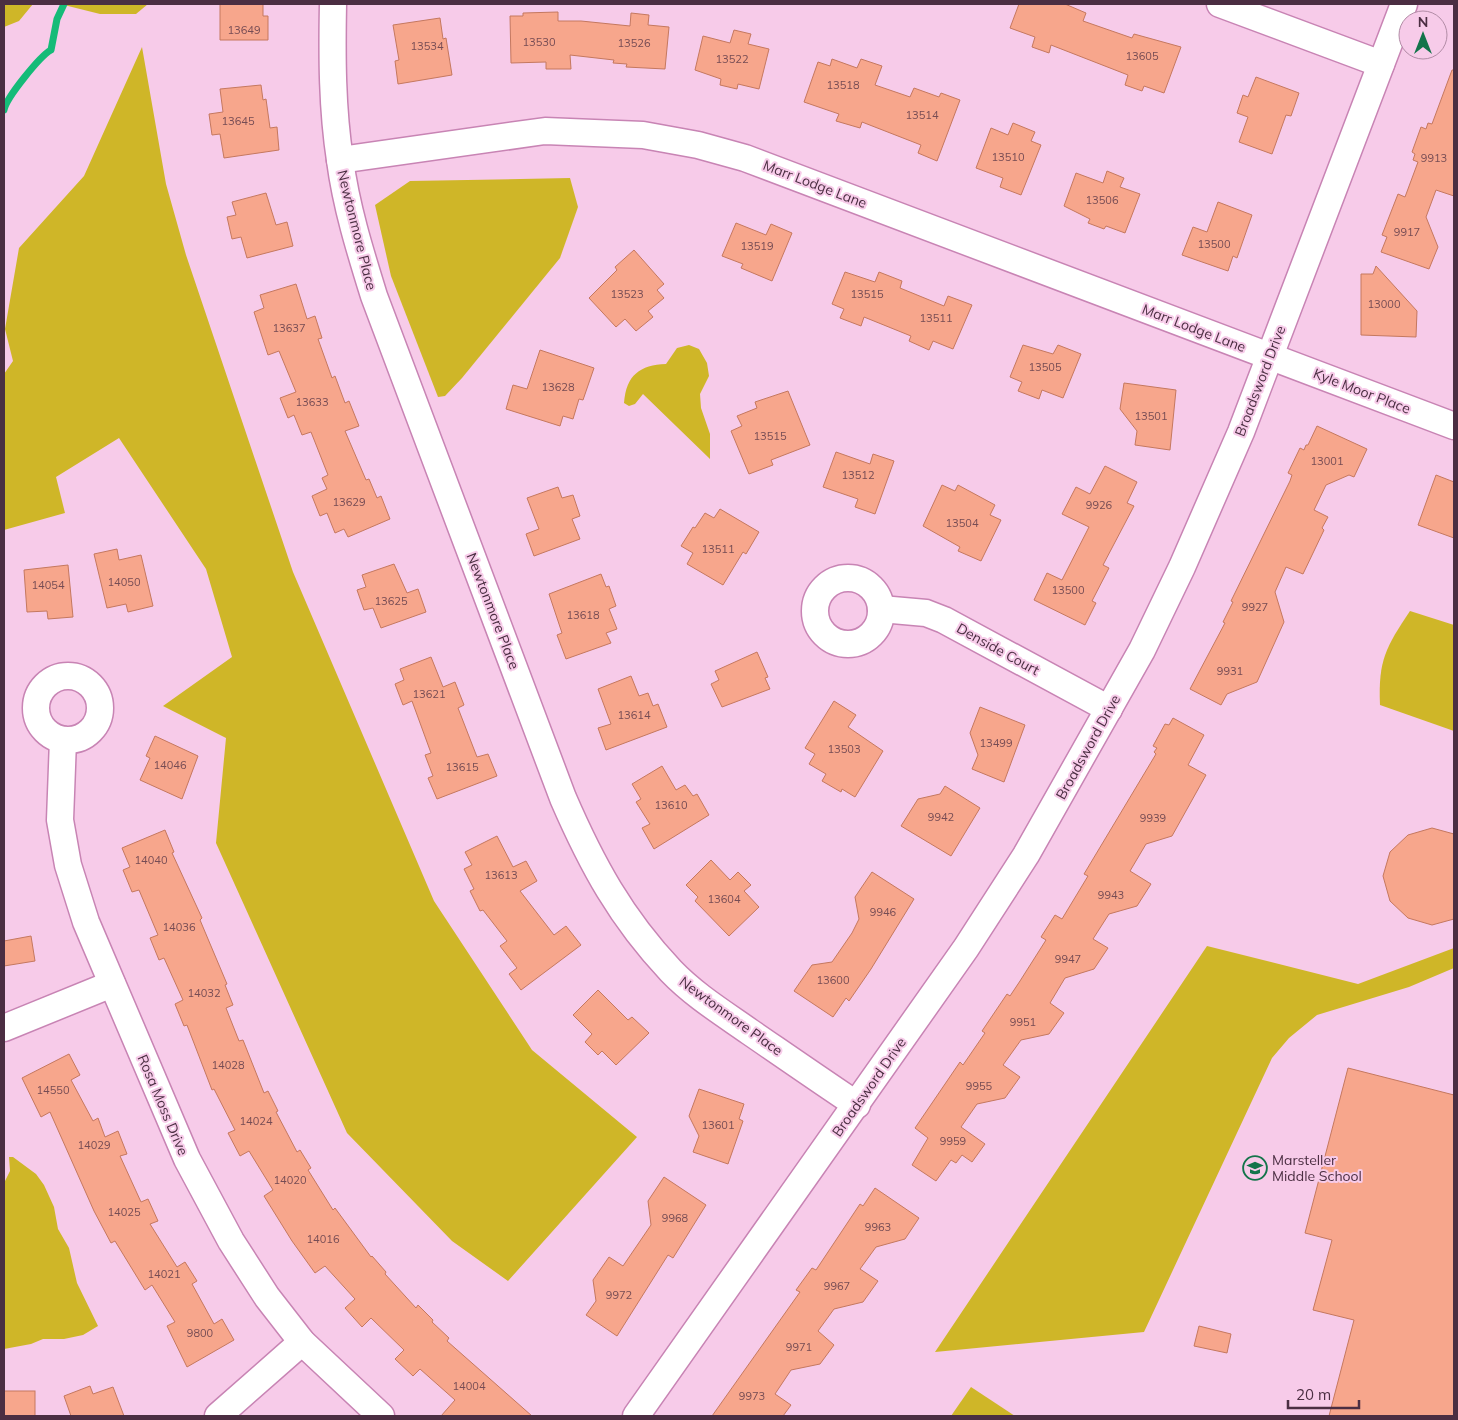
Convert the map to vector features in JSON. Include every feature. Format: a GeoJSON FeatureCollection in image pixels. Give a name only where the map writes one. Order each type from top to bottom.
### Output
{"type":"FeatureCollection","features":[{"type":"Feature","properties":{"kind":"street","name":"Newtonmore Place"},"geometry":{"type":"LineString","coordinates":[[333,4],[332,67],[340,160],[351,217],[374,296],[563,798],[598,872],[610,896],[639,934],[672,972],[715,1008],[856,1106]]}},
{"type":"Feature","properties":{"kind":"street"},"geometry":{"type":"LineString","coordinates":[[1220,4],[1381,64]]}},
{"type":"Feature","properties":{"kind":"street","name":"Broadsword Drive"},"geometry":{"type":"LineString","coordinates":[[636,1416],[966,948],[1026,855],[1142,650],[1182,567],[1241,432],[1404,4]]}},
{"type":"Feature","properties":{"kind":"street","name":"Marr Lodge Lane"},"geometry":{"type":"LineString","coordinates":[[340,160],[545,131],[643,135],[698,144],[745,158],[1269,357]]}},
{"type":"Feature","properties":{"kind":"street","name":"Kyle Moor Place"},"geometry":{"type":"LineString","coordinates":[[1269,357],[1454,426]]}},
{"type":"Feature","properties":{"kind":"street","name":"Denside Court"},"geometry":{"type":"LineString","coordinates":[[881,610],[926,613],[944,620],[1109,709]]}},
{"type":"Feature","properties":{"kind":"street","name":"Rosa Moss Drive"},"geometry":{"type":"LineString","coordinates":[[63,740],[60,820],[63,844],[80,904],[112,984],[199,1185],[267,1297],[302,1342],[380,1416]]}},
{"type":"Feature","properties":{"kind":"street"},"geometry":{"type":"LineString","coordinates":[[4,1028],[112,984]]}},
{"type":"Feature","properties":{"kind":"street"},"geometry":{"type":"LineString","coordinates":[[218,1416],[302,1342]]}},
{"type":"Feature","properties":{"kind":"shaded area"},"geometry":{"type":"Polygon","coordinates":[[[4,4],[33,4],[19,21],[4,27],[4,4]]]}},
{"type":"Feature","properties":{"kind":"shaded area"},"geometry":{"type":"Polygon","coordinates":[[[60,4],[148,4],[136,14],[100,14],[60,4]]]}},
{"type":"Feature","properties":{"kind":"shaded area"},"geometry":{"type":"Polygon","coordinates":[[[142,47],[166,184],[186,255],[293,572],[434,901],[532,1050],[637,1137],[508,1281],[452,1241],[347,1133],[216,843],[226,738],[163,706],[232,657],[206,569],[119,438],[56,477],[65,513],[4,530],[4,374],[13,361],[5,329],[19,248],[84,176],[142,47]]]}},
{"type":"Feature","properties":{"kind":"shaded area"},"geometry":{"type":"Polygon","coordinates":[[[570,178],[578,207],[560,258],[462,378],[445,396],[438,397],[391,276],[375,205],[410,181],[570,178]]]}},
{"type":"Feature","properties":{"kind":"shaded area"},"geometry":{"type":"Polygon","coordinates":[[[689,345],[699,349],[707,363],[709,376],[700,394],[701,408],[710,434],[710,459],[643,394],[635,404],[629,406],[624,403],[628,385],[636,373],[642,369],[666,364],[677,348],[689,345]]]}},
{"type":"Feature","properties":{"kind":"shaded area"},"geometry":{"type":"Polygon","coordinates":[[[1410,611],[1454,625],[1454,731],[1380,705],[1380,676],[1385,655],[1410,611]]]}},
{"type":"Feature","properties":{"kind":"shaded area"},"geometry":{"type":"Polygon","coordinates":[[[1207,946],[1358,984],[1454,948],[1454,968],[1409,987],[1317,1015],[1289,1038],[1272,1058],[1144,1332],[935,1352],[1207,946]]]}},
{"type":"Feature","properties":{"kind":"shaded area"},"geometry":{"type":"Polygon","coordinates":[[[9,1157],[13,1157],[36,1174],[44,1185],[54,1207],[58,1229],[69,1248],[77,1283],[98,1326],[83,1335],[64,1339],[43,1339],[31,1344],[4,1349],[4,1183],[10,1171],[9,1157]]]}},
{"type":"Feature","properties":{"kind":"shaded area"},"geometry":{"type":"Polygon","coordinates":[[[971,1387],[1015,1416],[951,1416],[971,1387]]]}},
{"type":"Feature","properties":{"kind":"building"},"geometry":{"type":"Polygon","coordinates":[[[220,4],[263,4],[263,16],[268,16],[268,40],[220,40],[220,4]]]}},
{"type":"Feature","properties":{"kind":"building"},"geometry":{"type":"Polygon","coordinates":[[[1019,4],[1065,4],[1086,13],[1083,21],[1132,38],[1134,34],[1181,47],[1164,93],[1144,86],[1142,91],[1125,85],[1128,75],[1051,45],[1049,53],[1032,47],[1035,37],[1010,28],[1019,4]]]}},
{"type":"Feature","properties":{"kind":"building"},"geometry":{"type":"Polygon","coordinates":[[[558,12],[558,21],[581,21],[630,26],[631,13],[649,15],[648,25],[669,27],[665,69],[626,67],[627,64],[613,63],[614,60],[570,55],[571,69],[546,69],[546,62],[511,63],[510,16],[523,16],[523,13],[558,12]]]}},
{"type":"Feature","properties":{"kind":"building"},"geometry":{"type":"Polygon","coordinates":[[[440,18],[443,39],[446,38],[452,75],[398,84],[395,61],[399,60],[393,25],[440,18]]]}},
{"type":"Feature","properties":{"kind":"building"},"geometry":{"type":"Polygon","coordinates":[[[734,30],[751,34],[748,44],[769,49],[759,89],[738,84],[737,89],[720,85],[721,79],[695,70],[703,36],[730,43],[734,30]]]}},
{"type":"Feature","properties":{"kind":"building"},"geometry":{"type":"Polygon","coordinates":[[[832,59],[857,68],[861,59],[882,66],[875,85],[910,97],[914,88],[939,97],[941,93],[960,100],[937,161],[918,153],[921,145],[862,122],[860,128],[836,121],[839,114],[804,102],[818,62],[830,66],[832,59]]]}},
{"type":"Feature","properties":{"kind":"building"},"geometry":{"type":"Polygon","coordinates":[[[1452,70],[1454,70],[1454,196],[1436,190],[1426,217],[1438,247],[1429,269],[1381,252],[1387,237],[1382,235],[1398,194],[1405,197],[1418,162],[1413,160],[1415,154],[1412,152],[1421,127],[1426,129],[1428,123],[1432,124],[1452,70]]]}},
{"type":"Feature","properties":{"kind":"building"},"geometry":{"type":"Polygon","coordinates":[[[1256,77],[1299,93],[1291,116],[1286,115],[1272,154],[1239,142],[1248,117],[1237,113],[1243,95],[1248,97],[1256,77]]]}},
{"type":"Feature","properties":{"kind":"building"},"geometry":{"type":"Polygon","coordinates":[[[261,85],[263,100],[266,99],[270,128],[277,127],[279,150],[224,158],[220,134],[212,135],[209,114],[223,112],[220,89],[261,85]]]}},
{"type":"Feature","properties":{"kind":"building"},"geometry":{"type":"Polygon","coordinates":[[[1013,123],[1035,132],[1031,141],[1041,145],[1021,195],[1000,187],[1003,178],[976,168],[991,128],[1008,135],[1013,123]]]}},
{"type":"Feature","properties":{"kind":"building"},"geometry":{"type":"Polygon","coordinates":[[[1107,171],[1124,178],[1120,187],[1140,194],[1125,233],[1106,226],[1104,229],[1088,223],[1090,219],[1064,206],[1076,173],[1103,183],[1107,171]]]}},
{"type":"Feature","properties":{"kind":"building"},"geometry":{"type":"Polygon","coordinates":[[[266,193],[276,225],[287,222],[293,246],[247,258],[241,237],[232,239],[227,217],[236,215],[232,202],[266,193]]]}},
{"type":"Feature","properties":{"kind":"building"},"geometry":{"type":"Polygon","coordinates":[[[1218,202],[1252,215],[1237,258],[1233,256],[1228,271],[1182,255],[1193,227],[1207,232],[1218,202]]]}},
{"type":"Feature","properties":{"kind":"building"},"geometry":{"type":"Polygon","coordinates":[[[736,223],[766,235],[771,224],[792,233],[772,281],[741,268],[743,264],[722,256],[736,223]]]}},
{"type":"Feature","properties":{"kind":"building"},"geometry":{"type":"Polygon","coordinates":[[[634,250],[664,284],[657,290],[664,298],[648,311],[653,317],[636,331],[625,319],[616,327],[589,298],[617,270],[615,267],[634,250]]]}},
{"type":"Feature","properties":{"kind":"building"},"geometry":{"type":"Polygon","coordinates":[[[1376,266],[1417,311],[1416,337],[1361,335],[1361,274],[1373,274],[1376,266]]]}},
{"type":"Feature","properties":{"kind":"building"},"geometry":{"type":"Polygon","coordinates":[[[845,272],[875,282],[879,272],[902,281],[900,288],[944,306],[948,296],[972,305],[953,349],[933,341],[929,350],[909,341],[911,336],[864,317],[861,326],[840,318],[844,309],[832,304],[845,272]]]}},
{"type":"Feature","properties":{"kind":"building"},"geometry":{"type":"Polygon","coordinates":[[[296,284],[307,319],[315,316],[322,338],[318,339],[332,378],[335,376],[345,403],[349,401],[359,426],[345,431],[366,480],[369,479],[377,498],[381,496],[390,519],[348,537],[344,529],[335,533],[327,513],[320,516],[312,496],[327,489],[322,478],[328,475],[311,432],[302,435],[294,415],[288,418],[280,398],[296,392],[279,351],[268,355],[254,312],[264,308],[260,295],[296,284]]]}},
{"type":"Feature","properties":{"kind":"building"},"geometry":{"type":"Polygon","coordinates":[[[1023,345],[1053,354],[1058,345],[1081,354],[1063,398],[1042,390],[1039,399],[1018,391],[1022,382],[1010,377],[1023,345]]]}},
{"type":"Feature","properties":{"kind":"building"},"geometry":{"type":"Polygon","coordinates":[[[540,350],[594,368],[583,400],[579,399],[573,419],[563,416],[560,426],[506,409],[513,385],[527,389],[540,350]]]}},
{"type":"Feature","properties":{"kind":"building"},"geometry":{"type":"Polygon","coordinates":[[[1124,383],[1176,390],[1170,450],[1135,445],[1137,431],[1120,409],[1124,383]]]}},
{"type":"Feature","properties":{"kind":"building"},"geometry":{"type":"Polygon","coordinates":[[[788,391],[810,445],[771,460],[773,465],[749,474],[731,431],[742,426],[737,416],[757,408],[755,402],[788,391]]]}},
{"type":"Feature","properties":{"kind":"building"},"geometry":{"type":"Polygon","coordinates":[[[1317,426],[1367,449],[1354,477],[1349,475],[1326,485],[1314,510],[1328,517],[1322,528],[1324,530],[1303,574],[1286,567],[1275,592],[1284,622],[1257,682],[1227,694],[1221,705],[1190,689],[1225,623],[1223,622],[1233,602],[1231,601],[1290,481],[1292,475],[1288,473],[1300,448],[1304,450],[1306,445],[1308,445],[1317,426]]]}},
{"type":"Feature","properties":{"kind":"building"},"geometry":{"type":"Polygon","coordinates":[[[836,452],[870,464],[873,454],[894,461],[875,514],[855,507],[858,499],[823,487],[836,452]]]}},
{"type":"Feature","properties":{"kind":"building"},"geometry":{"type":"Polygon","coordinates":[[[1105,466],[1137,482],[1127,503],[1134,506],[1103,565],[1109,568],[1092,601],[1096,603],[1085,625],[1034,600],[1047,573],[1062,580],[1089,527],[1062,514],[1076,487],[1090,494],[1105,466]]]}},
{"type":"Feature","properties":{"kind":"building"},"geometry":{"type":"Polygon","coordinates":[[[1436,475],[1454,482],[1454,538],[1418,525],[1436,475]]]}},
{"type":"Feature","properties":{"kind":"building"},"geometry":{"type":"Polygon","coordinates":[[[942,485],[955,491],[958,485],[995,505],[990,515],[1001,520],[981,561],[958,551],[960,547],[923,526],[942,485]]]}},
{"type":"Feature","properties":{"kind":"building"},"geometry":{"type":"Polygon","coordinates":[[[558,487],[562,498],[573,495],[580,516],[572,519],[580,539],[534,556],[526,534],[539,529],[527,498],[558,487]]]}},
{"type":"Feature","properties":{"kind":"building"},"geometry":{"type":"Polygon","coordinates":[[[720,509],[759,532],[746,554],[743,552],[723,585],[687,564],[693,553],[681,546],[705,513],[714,518],[720,509]]]}},
{"type":"Feature","properties":{"kind":"building"},"geometry":{"type":"Polygon","coordinates":[[[117,549],[119,560],[141,555],[153,606],[128,612],[126,604],[107,608],[94,554],[117,549]]]}},
{"type":"Feature","properties":{"kind":"building"},"geometry":{"type":"Polygon","coordinates":[[[394,564],[407,593],[418,589],[426,612],[381,628],[373,608],[364,610],[357,590],[366,587],[362,575],[394,564]]]}},
{"type":"Feature","properties":{"kind":"building"},"geometry":{"type":"Polygon","coordinates":[[[68,565],[73,617],[48,619],[47,611],[27,612],[24,570],[68,565]]]}},
{"type":"Feature","properties":{"kind":"building"},"geometry":{"type":"Polygon","coordinates":[[[601,574],[606,587],[609,586],[616,606],[609,609],[617,629],[606,633],[611,643],[566,659],[557,635],[562,633],[549,594],[601,574]]]}},
{"type":"Feature","properties":{"kind":"building"},"geometry":{"type":"Polygon","coordinates":[[[757,652],[768,677],[765,678],[770,689],[722,707],[711,684],[719,680],[715,671],[757,652]]]}},
{"type":"Feature","properties":{"kind":"building"},"geometry":{"type":"Polygon","coordinates":[[[431,657],[443,687],[455,682],[464,705],[458,708],[477,757],[488,754],[497,776],[437,799],[428,778],[433,776],[425,755],[431,753],[412,701],[403,705],[395,684],[404,680],[400,669],[431,657]]]}},
{"type":"Feature","properties":{"kind":"building"},"geometry":{"type":"Polygon","coordinates":[[[631,676],[639,696],[648,693],[653,706],[658,704],[667,727],[606,750],[598,728],[611,724],[598,689],[631,676]]]}},
{"type":"Feature","properties":{"kind":"building"},"geometry":{"type":"Polygon","coordinates":[[[834,701],[856,715],[848,727],[883,751],[855,797],[842,789],[841,792],[822,781],[826,774],[809,764],[815,754],[805,748],[834,701]]]}},
{"type":"Feature","properties":{"kind":"building"},"geometry":{"type":"Polygon","coordinates":[[[980,707],[1025,725],[1004,782],[972,769],[978,755],[970,733],[980,707]]]}},
{"type":"Feature","properties":{"kind":"building"},"geometry":{"type":"Polygon","coordinates":[[[1173,718],[1204,735],[1188,765],[1206,775],[1172,836],[1146,844],[1130,871],[1151,884],[1137,906],[1109,914],[1093,939],[1108,948],[1094,969],[1065,978],[1050,1003],[1064,1013],[1049,1034],[1021,1040],[1003,1065],[1020,1077],[1005,1098],[977,1104],[961,1127],[985,1144],[972,1162],[962,1155],[956,1163],[951,1160],[936,1181],[912,1165],[928,1138],[915,1128],[960,1062],[963,1065],[985,1033],[982,1031],[1007,994],[1010,996],[1020,981],[1046,940],[1041,937],[1055,915],[1062,919],[1088,876],[1084,874],[1156,754],[1154,752],[1157,748],[1153,746],[1165,724],[1169,725],[1173,718]]]}},
{"type":"Feature","properties":{"kind":"building"},"geometry":{"type":"Polygon","coordinates":[[[155,736],[198,756],[182,799],[140,780],[150,758],[146,756],[155,736]]]}},
{"type":"Feature","properties":{"kind":"building"},"geometry":{"type":"Polygon","coordinates":[[[662,766],[676,790],[685,785],[693,796],[697,794],[709,815],[654,849],[642,828],[650,824],[636,802],[641,799],[632,784],[662,766]]]}},
{"type":"Feature","properties":{"kind":"building"},"geometry":{"type":"Polygon","coordinates":[[[945,786],[980,808],[951,856],[901,826],[918,799],[940,794],[945,786]]]}},
{"type":"Feature","properties":{"kind":"building"},"geometry":{"type":"Polygon","coordinates":[[[1432,828],[1454,834],[1454,919],[1432,925],[1408,918],[1390,901],[1383,876],[1390,852],[1408,835],[1432,828]]]}},
{"type":"Feature","properties":{"kind":"building"},"geometry":{"type":"Polygon","coordinates":[[[165,830],[174,852],[172,853],[202,918],[200,920],[227,984],[225,985],[233,1005],[226,1008],[239,1041],[243,1040],[264,1093],[268,1091],[278,1111],[276,1112],[297,1152],[300,1150],[311,1168],[308,1170],[333,1210],[335,1208],[371,1257],[386,1272],[385,1274],[416,1308],[418,1305],[449,1338],[447,1341],[532,1416],[441,1416],[455,1400],[420,1369],[413,1376],[395,1359],[404,1350],[371,1318],[362,1327],[345,1308],[355,1299],[325,1266],[315,1273],[292,1241],[264,1196],[273,1190],[249,1151],[240,1156],[228,1133],[235,1130],[214,1089],[212,1090],[187,1025],[184,1026],[175,1004],[183,1000],[164,958],[159,960],[150,938],[158,935],[139,890],[132,892],[123,870],[130,867],[122,848],[165,830]]]}},
{"type":"Feature","properties":{"kind":"building"},"geometry":{"type":"Polygon","coordinates":[[[497,836],[513,867],[526,861],[537,881],[520,891],[554,935],[566,926],[581,945],[521,990],[509,974],[517,968],[500,946],[507,941],[483,910],[480,911],[470,891],[474,889],[464,869],[472,865],[465,852],[497,836]]]}},
{"type":"Feature","properties":{"kind":"building"},"geometry":{"type":"Polygon","coordinates":[[[711,860],[730,880],[738,872],[751,885],[744,891],[759,907],[729,936],[695,901],[698,897],[686,885],[711,860]]]}},
{"type":"Feature","properties":{"kind":"building"},"geometry":{"type":"Polygon","coordinates":[[[872,872],[914,899],[871,969],[849,1001],[846,998],[833,1017],[794,991],[812,965],[832,962],[852,933],[859,919],[855,897],[872,872]]]}},
{"type":"Feature","properties":{"kind":"building"},"geometry":{"type":"Polygon","coordinates":[[[31,936],[35,961],[4,966],[4,941],[31,936]]]}},
{"type":"Feature","properties":{"kind":"building"},"geometry":{"type":"Polygon","coordinates":[[[598,990],[628,1020],[632,1017],[649,1033],[616,1065],[602,1051],[598,1055],[585,1042],[592,1034],[573,1015],[598,990]]]}},
{"type":"Feature","properties":{"kind":"building"},"geometry":{"type":"Polygon","coordinates":[[[69,1054],[80,1075],[71,1080],[93,1121],[98,1118],[105,1137],[118,1131],[127,1154],[120,1156],[141,1202],[148,1199],[158,1221],[150,1224],[177,1267],[185,1262],[197,1281],[192,1284],[214,1324],[222,1319],[234,1340],[187,1367],[167,1326],[175,1322],[152,1285],[145,1290],[115,1241],[111,1243],[94,1211],[50,1112],[41,1117],[22,1078],[69,1054]]]}},
{"type":"Feature","properties":{"kind":"building"},"geometry":{"type":"Polygon","coordinates":[[[1348,1068],[1454,1095],[1454,1416],[1329,1416],[1354,1320],[1313,1310],[1332,1240],[1305,1233],[1348,1068]]]}},
{"type":"Feature","properties":{"kind":"building"},"geometry":{"type":"Polygon","coordinates":[[[699,1089],[744,1104],[739,1119],[743,1121],[728,1164],[693,1152],[699,1136],[689,1116],[699,1089]]]}},
{"type":"Feature","properties":{"kind":"building"},"geometry":{"type":"Polygon","coordinates":[[[664,1177],[706,1205],[673,1258],[668,1255],[617,1336],[586,1315],[596,1301],[593,1280],[609,1257],[623,1266],[651,1225],[648,1201],[664,1177]]]}},
{"type":"Feature","properties":{"kind":"building"},"geometry":{"type":"Polygon","coordinates":[[[875,1188],[919,1218],[905,1239],[876,1247],[860,1269],[878,1281],[863,1302],[834,1309],[818,1331],[834,1345],[820,1364],[791,1370],[775,1394],[791,1405],[783,1416],[712,1416],[800,1292],[796,1290],[812,1268],[816,1270],[860,1204],[863,1206],[875,1188]]]}},
{"type":"Feature","properties":{"kind":"building"},"geometry":{"type":"Polygon","coordinates":[[[1199,1326],[1231,1334],[1227,1353],[1194,1346],[1199,1326]]]}},
{"type":"Feature","properties":{"kind":"building"},"geometry":{"type":"Polygon","coordinates":[[[90,1386],[93,1394],[113,1387],[124,1416],[71,1416],[64,1396],[90,1386]]]}},
{"type":"Feature","properties":{"kind":"building"},"geometry":{"type":"Polygon","coordinates":[[[4,1391],[35,1391],[35,1416],[4,1416],[4,1391]]]}},
{"type":"Feature","properties":{"kind":"waterway"},"geometry":{"type":"LineString","coordinates":[[4,110],[24,78],[39,60],[51,50],[57,19],[64,4]]}},
{"type":"Feature","properties":{"kind":"place","name":"Marsteller Middle School"},"geometry":{"type":"Point","coordinates":[1255,1168]}}]}
